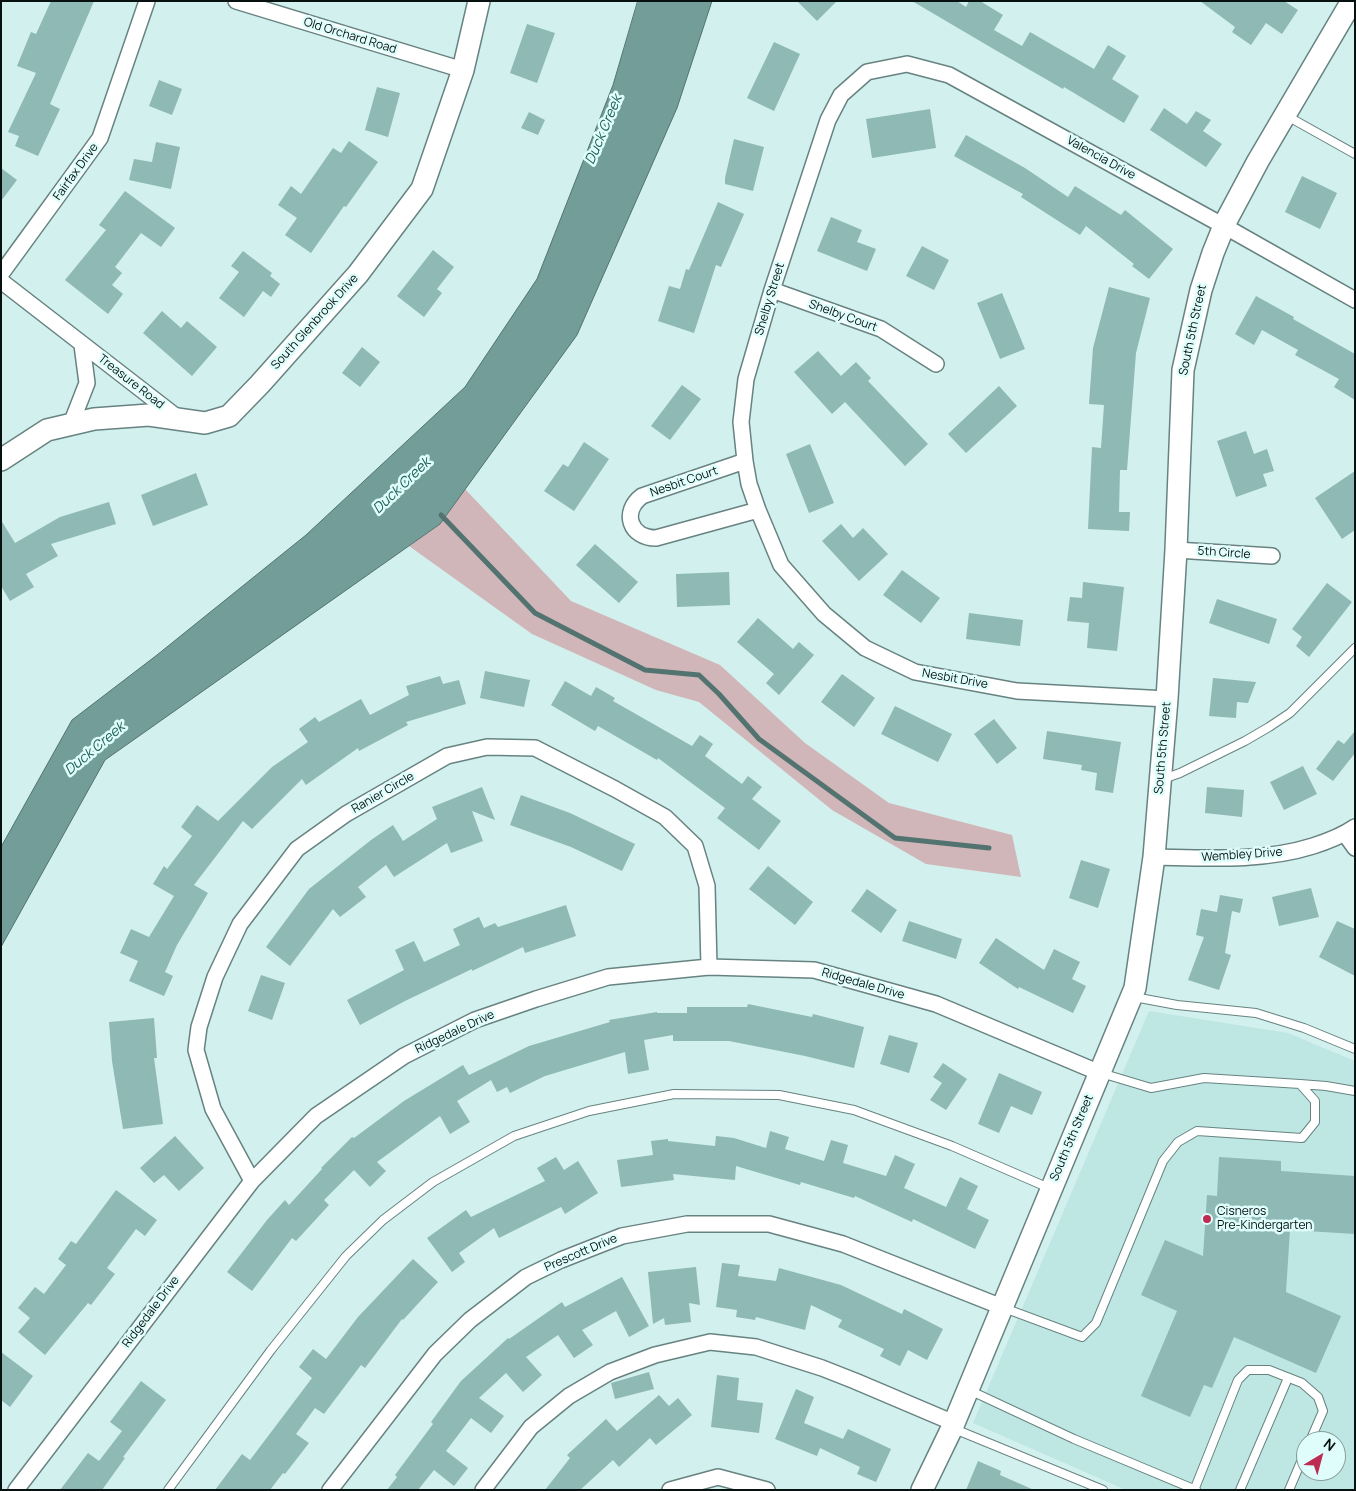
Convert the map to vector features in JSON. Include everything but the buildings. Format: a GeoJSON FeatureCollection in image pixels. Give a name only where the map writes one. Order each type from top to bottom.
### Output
{"type":"FeatureCollection","features":[{"type":"Feature","properties":{"kind":"street","name":"Fairfax Drive"},"geometry":{"type":"LineString","coordinates":[[1,274],[100,138],[147,1]]}},
{"type":"Feature","properties":{"kind":"street","name":"Old Orchard Road"},"geometry":{"type":"LineString","coordinates":[[236,1],[463,70]]}},
{"type":"Feature","properties":{"kind":"street","name":"South Glenbrook Drive"},"geometry":{"type":"LineString","coordinates":[[1,460],[47,430],[71,424],[148,415],[205,423],[229,416],[358,274],[422,189],[463,70],[479,1]]}},
{"type":"Feature","properties":{"kind":"street","name":"South 5th Street"},"geometry":{"type":"LineString","coordinates":[[922,1490],[968,1390],[1135,988],[1154,857],[1167,699],[1176,550],[1182,370],[1201,290],[1224,226],[1258,161],[1352,1]]}},
{"type":"Feature","properties":{"kind":"street","name":"Valencia Drive"},"geometry":{"type":"LineString","coordinates":[[842,95],[868,72],[907,64],[949,76],[1224,226],[1355,300]]}},
{"type":"Feature","properties":{"kind":"street","name":"Shelby Street"},"geometry":{"type":"LineString","coordinates":[[758,510],[749,484],[741,422],[746,379],[772,290],[828,120],[842,95]]}},
{"type":"Feature","properties":{"kind":"street","name":"Treasure Road"},"geometry":{"type":"LineString","coordinates":[[1,281],[180,420]]}},
{"type":"Feature","properties":{"kind":"street","name":"Shelby Court"},"geometry":{"type":"LineString","coordinates":[[772,290],[881,329],[936,364]]}},
{"type":"Feature","properties":{"kind":"street","name":"Treasure Road"},"geometry":{"type":"LineString","coordinates":[[71,424],[87,383],[82,345]]}},
{"type":"Feature","properties":{"kind":"street","name":"Nesbit Court"},"geometry":{"type":"LineString","coordinates":[[745,461],[642,496],[632,506],[630,519],[632,526],[642,536],[656,538],[758,510]]}},
{"type":"Feature","properties":{"kind":"street","name":"Nesbit Drive"},"geometry":{"type":"LineString","coordinates":[[758,510],[781,565],[824,614],[865,648],[915,672],[1017,691],[1167,699]]}},
{"type":"Feature","properties":{"kind":"street","name":"5th Circle"},"geometry":{"type":"LineString","coordinates":[[1176,550],[1272,556]]}},
{"type":"Feature","properties":{"kind":"street","name":"Ranier Circle"},"geometry":{"type":"LineString","coordinates":[[252,1181],[212,1109],[196,1050],[199,1027],[215,977],[240,924],[297,849],[346,814],[447,756],[487,747],[535,748],[665,816],[695,846],[707,886],[709,967]]}},
{"type":"Feature","properties":{"kind":"street","name":"Wembley Drive"},"geometry":{"type":"LineString","coordinates":[[1154,857],[1220,858],[1269,856],[1301,850],[1327,842],[1350,830]]}},
{"type":"Feature","properties":{"kind":"street"},"geometry":{"type":"LineString","coordinates":[[1350,830],[1355,848]]}},
{"type":"Feature","properties":{"kind":"street","name":"Ridgedale Drive"},"geometry":{"type":"LineString","coordinates":[[16,1490],[252,1181],[316,1116],[404,1056],[476,1020],[608,977],[709,967],[814,970],[936,1004],[1100,1073]]}},
{"type":"Feature","properties":{"kind":"street","name":"Prescott Drive"},"geometry":{"type":"LineString","coordinates":[[330,1490],[435,1354],[470,1320],[526,1277],[561,1260],[622,1236],[687,1224],[770,1224],[843,1244],[1002,1307]]}},
{"type":"Feature","properties":{"kind":"street"},"geometry":{"type":"LineString","coordinates":[[482,1490],[531,1427],[569,1396],[610,1372],[655,1355],[710,1342],[756,1347],[822,1368],[953,1425]]}},
{"type":"Feature","properties":{"kind":"street"},"geometry":{"type":"LineString","coordinates":[[670,1490],[718,1477],[767,1490]]}},
{"type":"Feature","properties":{"kind":"lane"},"geometry":{"type":"LineString","coordinates":[[1285,115],[1355,154]]}},
{"type":"Feature","properties":{"kind":"lane"},"geometry":{"type":"LineString","coordinates":[[1160,780],[1180,773],[1238,745],[1290,713],[1355,648]]}},
{"type":"Feature","properties":{"kind":"lane"},"geometry":{"type":"LineString","coordinates":[[1132,997],[1177,1005],[1256,1013],[1304,1028],[1355,1050]]}},
{"type":"Feature","properties":{"kind":"lane"},"geometry":{"type":"LineString","coordinates":[[1100,1073],[1150,1088],[1204,1078],[1326,1086],[1355,1091]]}},
{"type":"Feature","properties":{"kind":"lane"},"geometry":{"type":"LineString","coordinates":[[1002,1307],[1082,1336],[1096,1323],[1163,1161],[1178,1142],[1197,1131],[1302,1138],[1315,1122],[1315,1101],[1300,1084]]}},
{"type":"Feature","properties":{"kind":"lane"},"geometry":{"type":"LineString","coordinates":[[168,1490],[272,1350],[346,1256],[383,1220],[433,1182],[514,1136],[589,1111],[674,1094],[779,1095],[854,1110],[952,1146],[1051,1188]]}},
{"type":"Feature","properties":{"kind":"lane"},"geometry":{"type":"LineString","coordinates":[[968,1390],[1074,1439],[1196,1489],[1238,1380],[1248,1370],[1268,1370],[1302,1383],[1318,1397],[1323,1411],[1314,1431]]}},
{"type":"Feature","properties":{"kind":"lane"},"geometry":{"type":"LineString","coordinates":[[1240,1490],[1288,1378]]}},
{"type":"Feature","properties":{"kind":"lane"},"geometry":{"type":"LineString","coordinates":[[953,1425],[1103,1490]]}},
{"type":"Feature","properties":{"kind":"lane"},"geometry":{"type":"LineString","coordinates":[[1289,1490],[1296,1474]]}},
{"type":"Feature","properties":{"kind":"shaded area"},"geometry":{"type":"Polygon","coordinates":[[[465,489],[571,601],[720,665],[805,743],[889,803],[1012,835],[1021,877],[926,864],[832,810],[699,702],[656,690],[532,634],[409,546],[440,524],[465,489]]]}},
{"type":"Feature","properties":{"kind":"shaded area","name":"Cisneros Pre-Kindergarten"},"geometry":{"type":"Polygon","coordinates":[[[1149,1011],[1288,1033],[1355,1061],[1355,1490],[1126,1490],[973,1423],[1149,1011]]]}},
{"type":"Feature","properties":{"kind":"water","name":"Duck Creek"},"geometry":{"type":"Polygon","coordinates":[[[638,1],[712,1],[677,108],[577,335],[440,524],[105,760],[1,947],[1,847],[72,720],[157,655],[306,535],[465,387],[537,279],[613,85],[638,1]]]}},
{"type":"Feature","properties":{"kind":"waterway"},"geometry":{"type":"LineString","coordinates":[[441,515],[535,613],[645,670],[699,675],[719,694],[759,739],[895,838],[989,848]]}},
{"type":"Feature","properties":{"kind":"place","name":"Cisneros Pre-Kindergarten"},"geometry":{"type":"Point","coordinates":[1207,1219]}}]}
